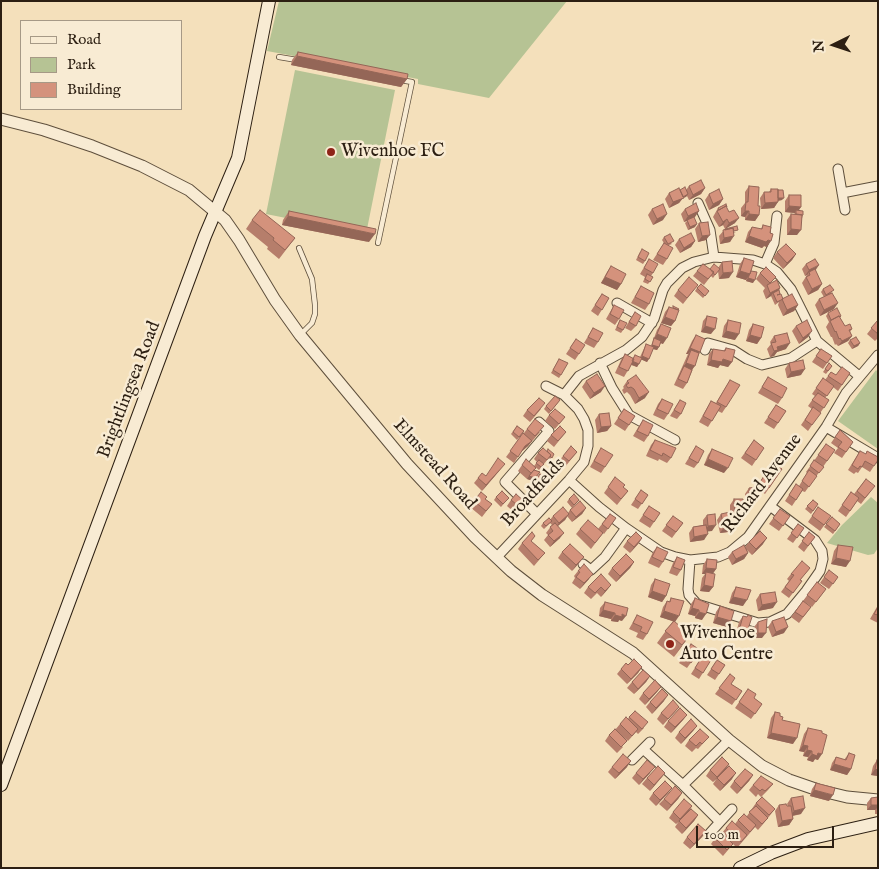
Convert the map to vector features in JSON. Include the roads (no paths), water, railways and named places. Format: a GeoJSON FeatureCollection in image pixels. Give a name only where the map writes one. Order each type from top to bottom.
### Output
{"type":"FeatureCollection","features":[{"type":"Feature","properties":{"kind":"main road","name":"Brightlingsea Road"},"geometry":{"type":"LineString","coordinates":[[1,785],[205,236],[238,158],[269,1]]}},
{"type":"Feature","properties":{"kind":"main road"},"geometry":{"type":"LineString","coordinates":[[740,868],[771,853],[808,839],[878,823]]}},
{"type":"Feature","properties":{"kind":"street","name":"Elmstead Road"},"geometry":{"type":"LineString","coordinates":[[1,119],[92,146],[142,166],[190,190],[225,220],[275,300],[300,335],[420,478],[475,537],[497,557],[542,595],[633,653],[728,740],[762,766],[789,780],[832,794],[878,800]]}},
{"type":"Feature","properties":{"kind":"street"},"geometry":{"type":"LineString","coordinates":[[838,169],[845,210]]}},
{"type":"Feature","properties":{"kind":"street"},"geometry":{"type":"LineString","coordinates":[[842,193],[878,186]]}},
{"type":"Feature","properties":{"kind":"street"},"geometry":{"type":"LineString","coordinates":[[698,203],[710,230],[714,257]]}},
{"type":"Feature","properties":{"kind":"street"},"geometry":{"type":"LineString","coordinates":[[764,264],[774,243],[777,216]]}},
{"type":"Feature","properties":{"kind":"street"},"geometry":{"type":"LineString","coordinates":[[546,386],[564,395],[579,376],[633,345],[642,337],[652,323],[663,290],[673,277],[682,268],[694,262],[714,257],[753,260],[777,272],[790,289],[817,341],[858,376]]}},
{"type":"Feature","properties":{"kind":"street"},"geometry":{"type":"LineString","coordinates":[[617,303],[652,323]]}},
{"type":"Feature","properties":{"kind":"street"},"geometry":{"type":"LineString","coordinates":[[705,350],[708,343],[733,350],[746,359],[762,365],[791,358],[817,341]]}},
{"type":"Feature","properties":{"kind":"street","name":"Richard Avenue"},"geometry":{"type":"LineString","coordinates":[[569,480],[599,507],[661,552],[675,558],[690,560],[718,557],[730,552],[748,537],[826,427],[858,376],[878,355]]}},
{"type":"Feature","properties":{"kind":"street"},"geometry":{"type":"LineString","coordinates":[[600,364],[629,416],[675,440]]}},
{"type":"Feature","properties":{"kind":"street","name":"Broadfields"},"geometry":{"type":"LineString","coordinates":[[497,557],[584,462],[588,446],[588,430],[578,409],[564,395]]}},
{"type":"Feature","properties":{"kind":"street"},"geometry":{"type":"LineString","coordinates":[[537,514],[505,482],[549,431],[539,422]]}},
{"type":"Feature","properties":{"kind":"street"},"geometry":{"type":"LineString","coordinates":[[826,427],[878,458]]}},
{"type":"Feature","properties":{"kind":"street"},"geometry":{"type":"LineString","coordinates":[[690,560],[688,589],[689,595],[697,604],[758,623],[770,622],[786,614],[801,598],[820,571],[823,559],[822,551],[815,540],[770,506]]}},
{"type":"Feature","properties":{"kind":"street"},"geometry":{"type":"LineString","coordinates":[[583,564],[591,570],[605,557],[626,528]]}},
{"type":"Feature","properties":{"kind":"street"},"geometry":{"type":"LineString","coordinates":[[683,785],[728,740]]}},
{"type":"Feature","properties":{"kind":"street"},"geometry":{"type":"LineString","coordinates":[[632,760],[650,742]]}},
{"type":"Feature","properties":{"kind":"street"},"geometry":{"type":"LineString","coordinates":[[643,749],[720,822]]}},
{"type":"Feature","properties":{"kind":"street"},"geometry":{"type":"LineString","coordinates":[[710,832],[732,809]]}},
{"type":"Feature","properties":{"kind":"lane"},"geometry":{"type":"LineString","coordinates":[[278,57],[307,62]]}},
{"type":"Feature","properties":{"kind":"lane"},"geometry":{"type":"LineString","coordinates":[[378,243],[412,82],[393,79]]}},
{"type":"Feature","properties":{"kind":"lane"},"geometry":{"type":"LineString","coordinates":[[299,248],[312,279],[315,305],[312,323],[300,335]]}},
{"type":"Feature","properties":{"kind":"place","name":"Wivenhoe FC"},"geometry":{"type":"Point","coordinates":[331,152]}},
{"type":"Feature","properties":{"kind":"place","name":"Wivenhoe Auto Centre"},"geometry":{"type":"Point","coordinates":[670,644]}}]}
